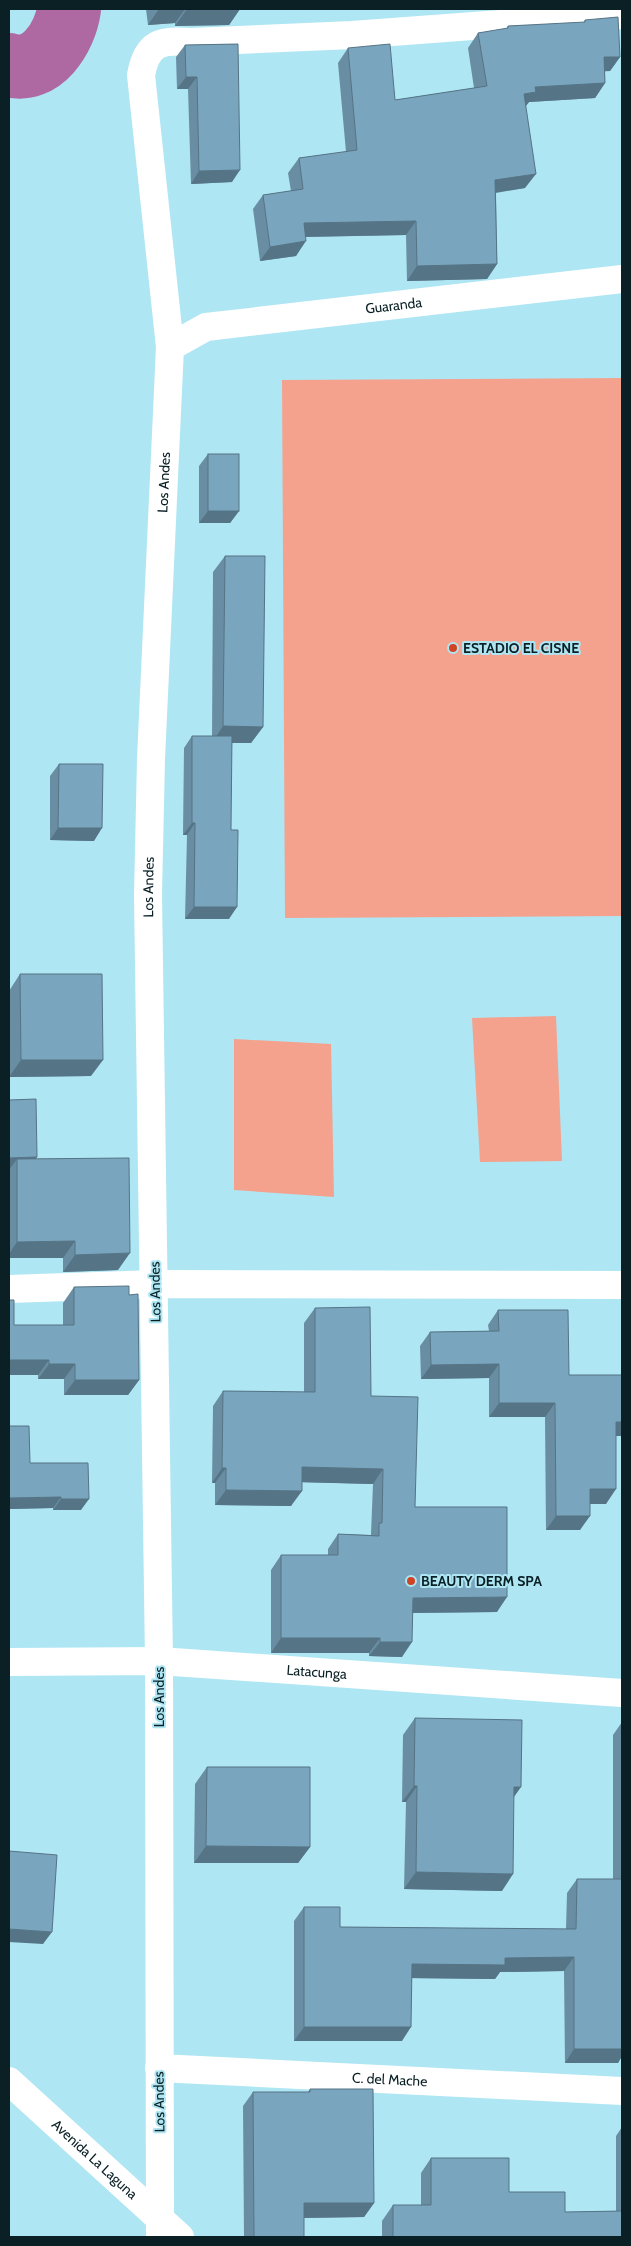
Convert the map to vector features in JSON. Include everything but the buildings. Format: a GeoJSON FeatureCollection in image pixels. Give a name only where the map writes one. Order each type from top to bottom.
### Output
{"type":"FeatureCollection","features":[{"type":"Feature","properties":{"kind":"street","name":"Los Andes"},"geometry":{"type":"LineString","coordinates":[[160,2228],[159,1660],[149,885],[152,749],[170,347],[141,75],[149,50],[157,44],[170,40],[191,42],[352,35],[622,15]]}},
{"type":"Feature","properties":{"kind":"street","name":"Guaranda"},"geometry":{"type":"LineString","coordinates":[[170,347],[206,327],[622,279]]}},
{"type":"Feature","properties":{"kind":"street"},"geometry":{"type":"LineString","coordinates":[[9,1289],[155,1284],[622,1285]]}},
{"type":"Feature","properties":{"kind":"street","name":"Latacunga"},"geometry":{"type":"LineString","coordinates":[[9,1662],[159,1660],[622,1693]]}},
{"type":"Feature","properties":{"kind":"street","name":"C. del Mache"},"geometry":{"type":"LineString","coordinates":[[159,2068],[622,2091]]}},
{"type":"Feature","properties":{"kind":"street","name":"Avenida La Laguna"},"geometry":{"type":"LineString","coordinates":[[9,2081],[160,2228],[180,2237]]}},
{"type":"Feature","properties":{"kind":"shaded area","name":"ESTADIO EL CISNE"},"geometry":{"type":"Polygon","coordinates":[[[622,378],[622,916],[285,918],[282,380],[622,378]]]}},
{"type":"Feature","properties":{"kind":"shaded area"},"geometry":{"type":"Polygon","coordinates":[[[556,1016],[562,1161],[480,1162],[472,1018],[556,1016]]]}},
{"type":"Feature","properties":{"kind":"shaded area"},"geometry":{"type":"Polygon","coordinates":[[[234,1039],[331,1044],[334,1197],[234,1190],[234,1039]]]}},
{"type":"Feature","properties":{"kind":"waterway"},"geometry":{"type":"LineString","coordinates":[[9,65],[21,67],[32,64],[50,51],[63,31],[69,9]]}},
{"type":"Feature","properties":{"kind":"place","name":"ESTADIO EL CISNE"},"geometry":{"type":"Point","coordinates":[453,648]}},
{"type":"Feature","properties":{"kind":"place","name":"BEAUTY DERM SPA"},"geometry":{"type":"Point","coordinates":[411,1581]}}]}
